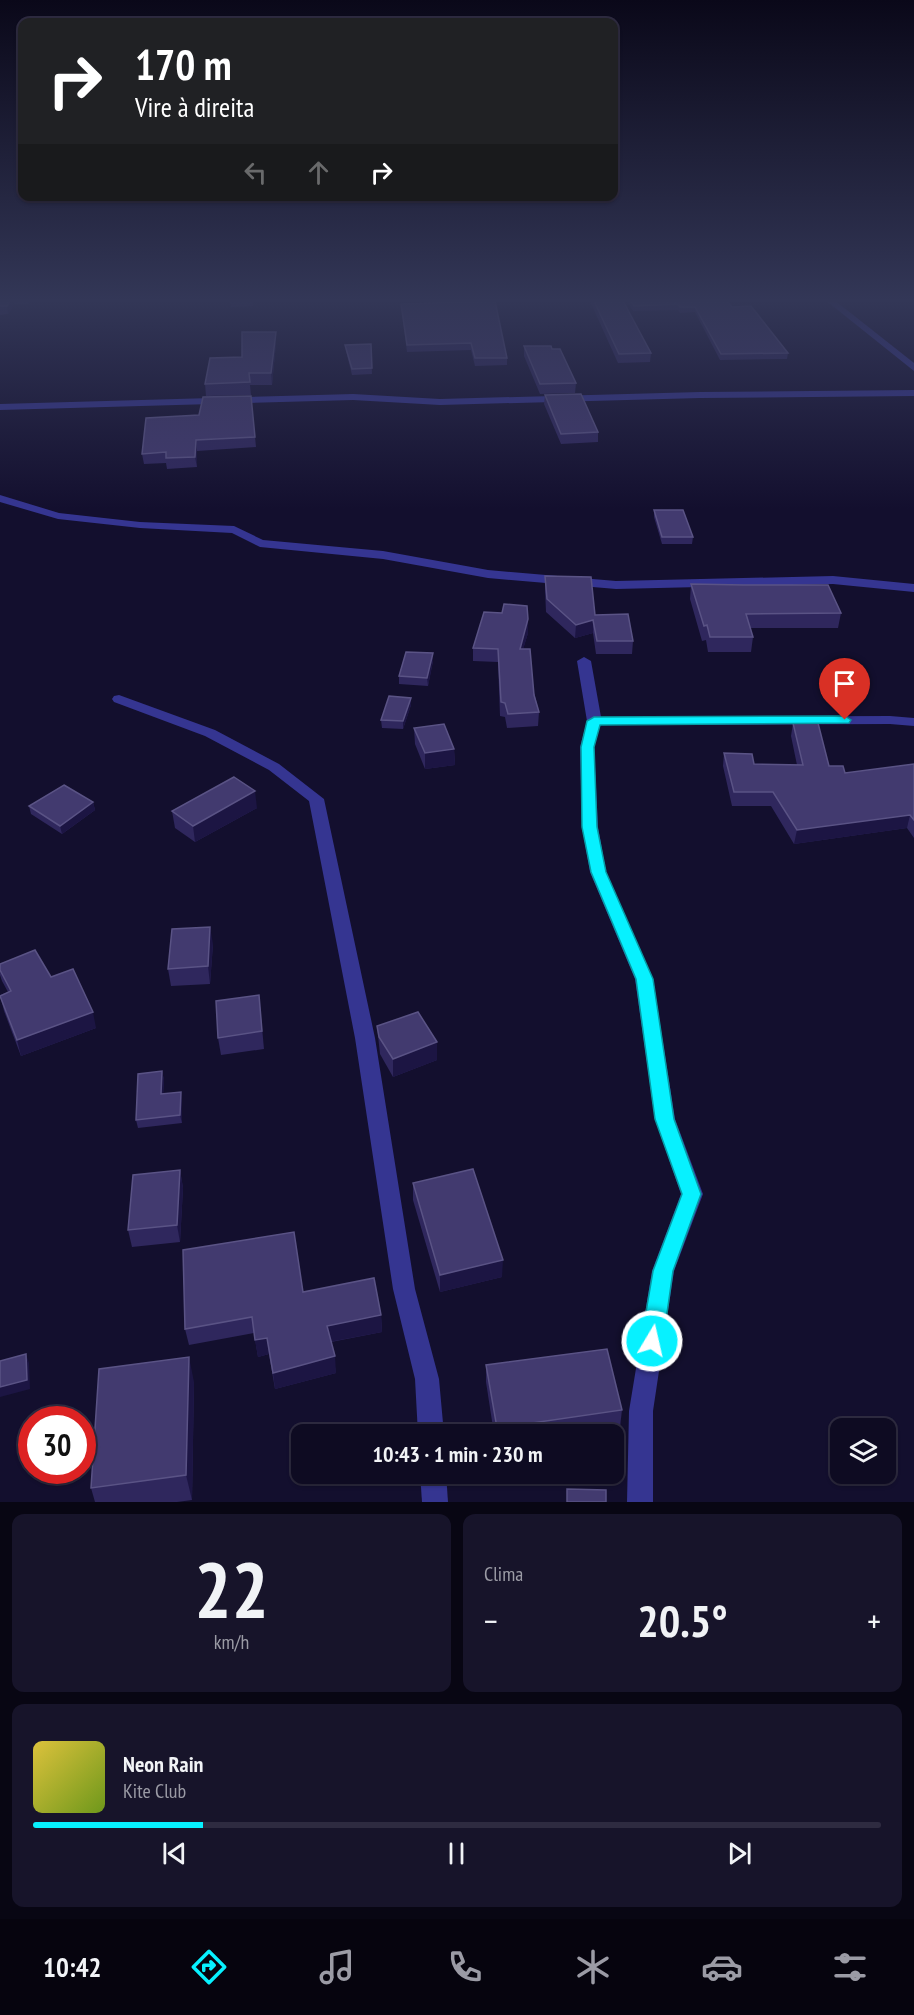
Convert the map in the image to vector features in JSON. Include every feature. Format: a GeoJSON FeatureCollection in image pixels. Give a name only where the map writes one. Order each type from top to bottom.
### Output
{"type":"FeatureCollection","features":[{"type":"Feature","properties":{"kind":"street"},"geometry":{"type":"LineString","coordinates":[[0,407],[354,396],[440,402],[699,395],[914,393]]}},
{"type":"Feature","properties":{"kind":"street"},"geometry":{"type":"LineString","coordinates":[[0,498],[58,516],[140,525],[234,530],[260,543],[383,555],[488,574],[616,585],[833,580],[914,588]]}},
{"type":"Feature","properties":{"kind":"street"},"geometry":{"type":"LineString","coordinates":[[584,661],[594,721],[587,747],[590,827],[598,872],[644,979],[665,1119],[692,1194],[663,1271],[641,1411],[640,1502]]}},
{"type":"Feature","properties":{"kind":"street"},"geometry":{"type":"LineString","coordinates":[[119,699],[210,733],[274,767],[316,799],[364,1038],[404,1289],[427,1379],[430,1424]]}},
{"type":"Feature","properties":{"kind":"street"},"geometry":{"type":"LineString","coordinates":[[594,721],[890,720],[914,722]]}},
{"type":"Feature","properties":{"kind":"street"},"geometry":{"type":"LineString","coordinates":[[434,1484],[435,1502]]}},
{"type":"Feature","properties":{"kind":"building"},"geometry":{"type":"Polygon","coordinates":[[[208,369],[271,369],[271,373],[249,373],[250,382],[205,384],[208,369]]]}},
{"type":"Feature","properties":{"kind":"building"},"geometry":{"type":"Polygon","coordinates":[[[534,369],[569,369],[576,383],[540,384],[534,369]]]}},
{"type":"Feature","properties":{"kind":"building"},"geometry":{"type":"Polygon","coordinates":[[[581,394],[598,432],[561,434],[545,395],[581,394]]]}},
{"type":"Feature","properties":{"kind":"building"},"geometry":{"type":"Polygon","coordinates":[[[251,396],[255,437],[196,440],[195,457],[166,458],[166,452],[142,454],[146,418],[199,415],[203,397],[251,396]]]}},
{"type":"Feature","properties":{"kind":"building"},"geometry":{"type":"Polygon","coordinates":[[[654,510],[683,510],[693,537],[662,537],[654,510]]]}},
{"type":"Feature","properties":{"kind":"building"},"geometry":{"type":"Polygon","coordinates":[[[545,576],[591,577],[595,615],[628,614],[633,641],[597,641],[593,620],[576,625],[547,599],[545,576]]]}},
{"type":"Feature","properties":{"kind":"building"},"geometry":{"type":"Polygon","coordinates":[[[691,584],[828,585],[841,613],[746,614],[753,637],[710,637],[707,625],[704,626],[691,584]]]}},
{"type":"Feature","properties":{"kind":"building"},"geometry":{"type":"Polygon","coordinates":[[[504,604],[527,606],[528,619],[520,649],[530,649],[534,695],[539,712],[508,714],[505,703],[501,702],[498,649],[473,648],[484,612],[502,613],[504,604]]]}},
{"type":"Feature","properties":{"kind":"building"},"geometry":{"type":"Polygon","coordinates":[[[406,652],[433,653],[427,678],[399,676],[406,652]]]}},
{"type":"Feature","properties":{"kind":"building"},"geometry":{"type":"Polygon","coordinates":[[[389,696],[411,698],[403,721],[381,720],[389,696]]]}},
{"type":"Feature","properties":{"kind":"building"},"geometry":{"type":"Polygon","coordinates":[[[793,723],[818,723],[829,766],[843,766],[845,773],[914,764],[914,820],[910,815],[797,830],[773,792],[734,792],[724,753],[752,754],[754,764],[803,765],[793,723]]]}},
{"type":"Feature","properties":{"kind":"building"},"geometry":{"type":"Polygon","coordinates":[[[444,724],[454,749],[425,753],[414,728],[444,724]]]}},
{"type":"Feature","properties":{"kind":"building"},"geometry":{"type":"Polygon","coordinates":[[[234,777],[255,791],[193,826],[172,811],[234,777]]]}},
{"type":"Feature","properties":{"kind":"building"},"geometry":{"type":"Polygon","coordinates":[[[64,785],[93,802],[60,826],[29,806],[64,785]]]}},
{"type":"Feature","properties":{"kind":"building"},"geometry":{"type":"Polygon","coordinates":[[[210,927],[208,966],[168,969],[172,929],[210,927]]]}},
{"type":"Feature","properties":{"kind":"building"},"geometry":{"type":"Polygon","coordinates":[[[35,950],[51,977],[73,969],[93,1012],[17,1040],[0,996],[11,991],[0,970],[0,964],[35,950]]]}},
{"type":"Feature","properties":{"kind":"building"},"geometry":{"type":"Polygon","coordinates":[[[259,995],[262,1031],[218,1038],[216,1001],[259,995]]]}},
{"type":"Feature","properties":{"kind":"building"},"geometry":{"type":"Polygon","coordinates":[[[418,1012],[437,1042],[393,1059],[379,1037],[377,1026],[418,1012]]]}},
{"type":"Feature","properties":{"kind":"building"},"geometry":{"type":"Polygon","coordinates":[[[162,1071],[161,1094],[181,1092],[180,1115],[136,1120],[138,1074],[162,1071]]]}},
{"type":"Feature","properties":{"kind":"building"},"geometry":{"type":"Polygon","coordinates":[[[473,1169],[503,1260],[440,1275],[413,1183],[473,1169]]]}},
{"type":"Feature","properties":{"kind":"building"},"geometry":{"type":"Polygon","coordinates":[[[180,1170],[177,1225],[128,1230],[133,1175],[180,1170]]]}},
{"type":"Feature","properties":{"kind":"building"},"geometry":{"type":"Polygon","coordinates":[[[294,1232],[303,1292],[374,1278],[381,1315],[327,1326],[335,1356],[273,1373],[267,1338],[255,1340],[252,1317],[185,1329],[183,1250],[294,1232]]]}},
{"type":"Feature","properties":{"kind":"building"},"geometry":{"type":"Polygon","coordinates":[[[607,1349],[622,1410],[525,1424],[496,1424],[486,1365],[607,1349]]]}},
{"type":"Feature","properties":{"kind":"building"},"geometry":{"type":"Polygon","coordinates":[[[26,1354],[27,1380],[0,1387],[0,1361],[26,1354]]]}},
{"type":"Feature","properties":{"kind":"building"},"geometry":{"type":"Polygon","coordinates":[[[189,1357],[186,1475],[91,1488],[91,1484],[96,1484],[96,1414],[99,1369],[189,1357]]]}},
{"type":"Feature","properties":{"kind":"building"},"geometry":{"type":"Polygon","coordinates":[[[567,1489],[606,1490],[606,1502],[567,1502],[567,1489]]]}},
{"type":"Feature","properties":{"kind":"route"},"geometry":{"type":"LineString","coordinates":[[652,1341],[663,1271],[692,1194],[665,1119],[644,979],[598,872],[590,827],[587,747],[594,721],[845,720]]}}]}
